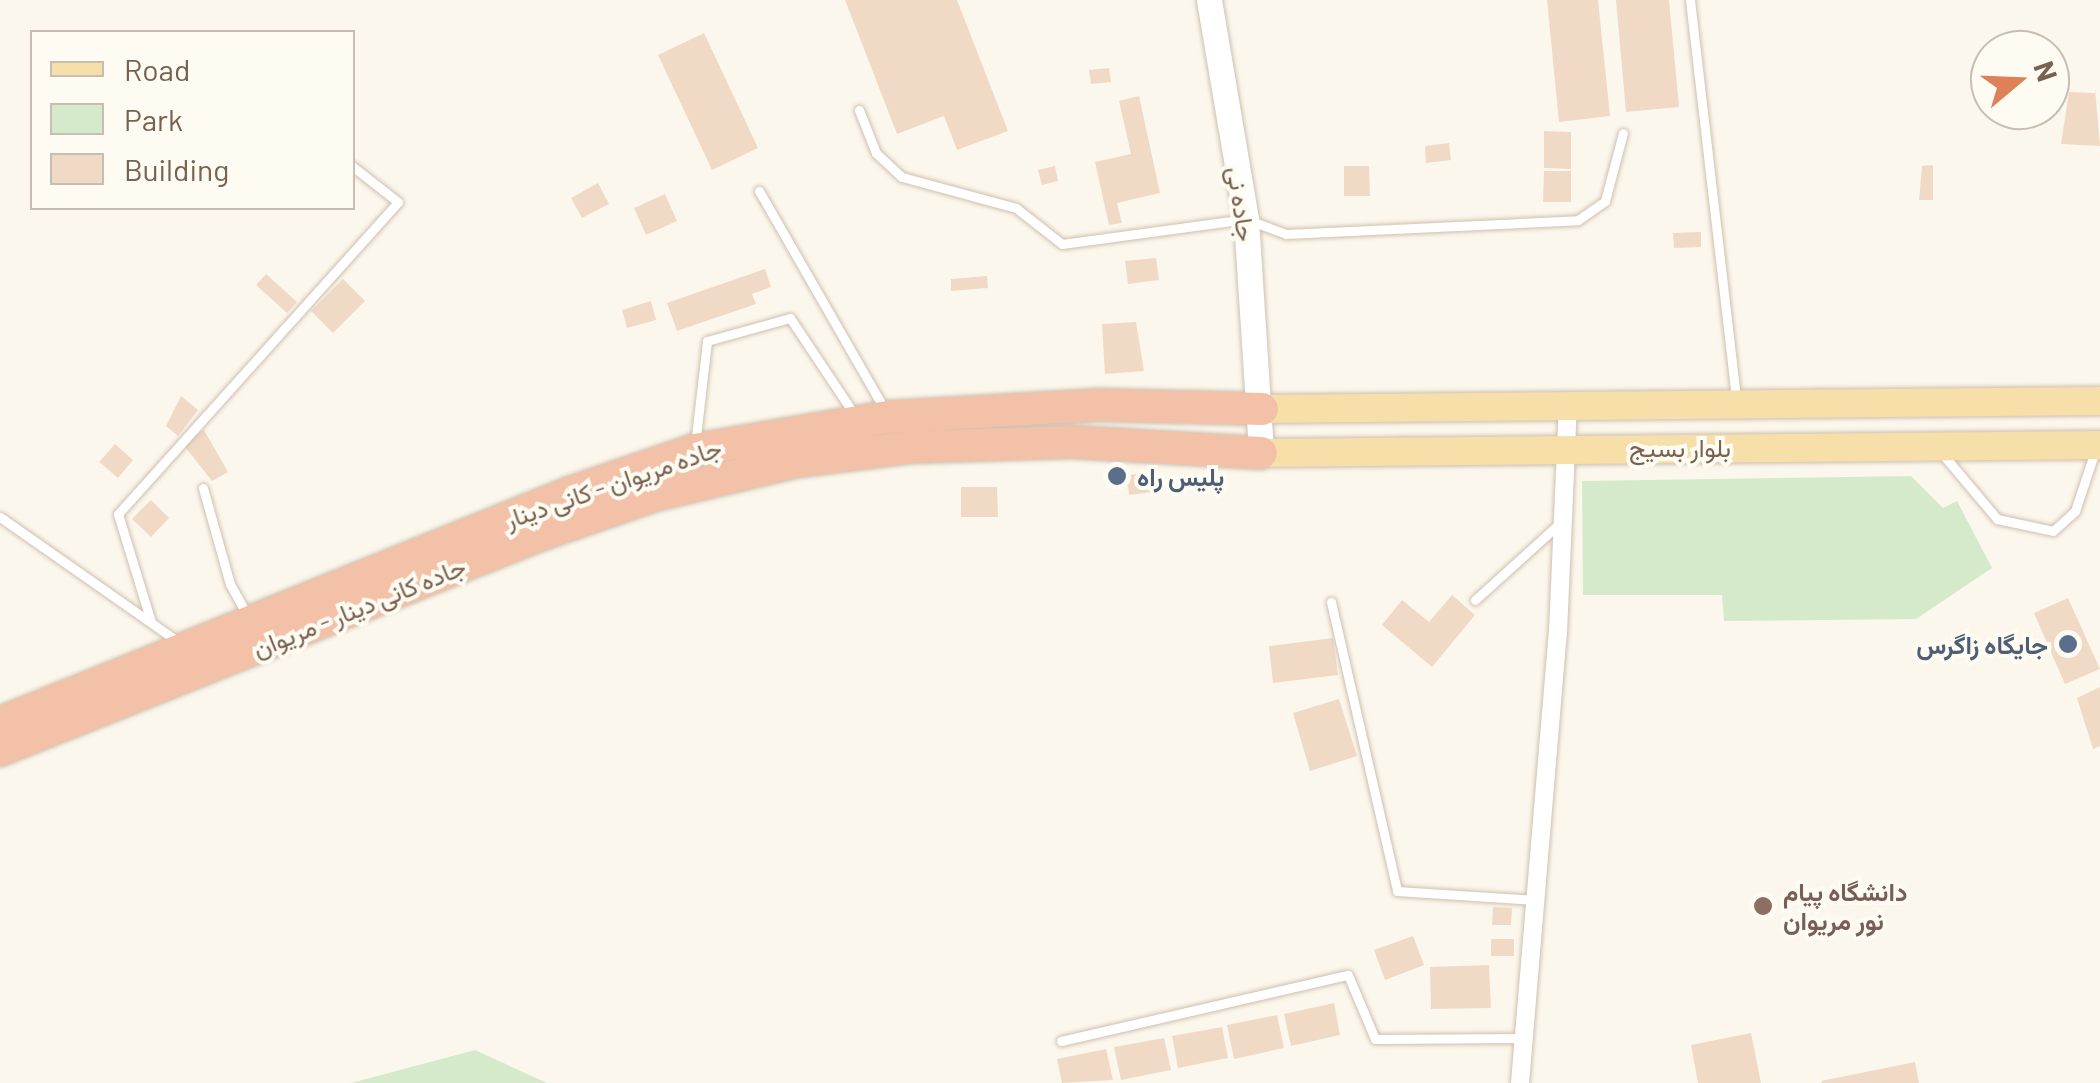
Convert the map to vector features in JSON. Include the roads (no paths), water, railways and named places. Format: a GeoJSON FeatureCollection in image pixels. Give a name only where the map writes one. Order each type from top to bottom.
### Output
{"type":"FeatureCollection","features":[{"type":"Feature","properties":{"kind":"highway","name":"جاده مریوان - کانی دینار"},"geometry":{"type":"LineString","coordinates":[[0,723],[250,621],[695,450],[873,418],[1100,405],[1262,409]]}},
{"type":"Feature","properties":{"kind":"highway","name":"جاده کانی دینار - مریوان"},"geometry":{"type":"LineString","coordinates":[[0,750],[536,536],[655,495],[798,461],[910,447],[1071,442],[1261,453]]}},
{"type":"Feature","properties":{"kind":"main road","name":"جاده نی"},"geometry":{"type":"LineString","coordinates":[[1209,0],[1246,219],[1262,409],[1261,453]]}},
{"type":"Feature","properties":{"kind":"main road","name":"بلوار بسیج"},"geometry":{"type":"LineString","coordinates":[[1262,409],[2100,400]]}},
{"type":"Feature","properties":{"kind":"main road","name":"بلوار بسیج"},"geometry":{"type":"LineString","coordinates":[[1261,453],[1566,447],[2098,445]]}},
{"type":"Feature","properties":{"kind":"street"},"geometry":{"type":"LineString","coordinates":[[1520,1083],[1563,520],[1568,405]]}},
{"type":"Feature","properties":{"kind":"lane"},"geometry":{"type":"LineString","coordinates":[[1690,0],[1736,403]]}},
{"type":"Feature","properties":{"kind":"lane"},"geometry":{"type":"LineString","coordinates":[[859,110],[876,153],[902,177],[1016,208],[1062,244],[1246,219],[1286,234],[1578,220],[1605,201],[1623,133]]}},
{"type":"Feature","properties":{"kind":"lane"},"geometry":{"type":"LineString","coordinates":[[151,622],[118,514],[398,202],[355,168]]}},
{"type":"Feature","properties":{"kind":"lane"},"geometry":{"type":"LineString","coordinates":[[760,190],[873,418]]}},
{"type":"Feature","properties":{"kind":"lane"},"geometry":{"type":"LineString","coordinates":[[695,450],[707,341],[790,318],[873,418]]}},
{"type":"Feature","properties":{"kind":"lane"},"geometry":{"type":"LineString","coordinates":[[1936,445],[1997,520],[2053,531],[2074,511],[2098,445]]}},
{"type":"Feature","properties":{"kind":"lane"},"geometry":{"type":"LineString","coordinates":[[203,488],[230,584],[250,621]]}},
{"type":"Feature","properties":{"kind":"lane"},"geometry":{"type":"LineString","coordinates":[[0,517],[186,648]]}},
{"type":"Feature","properties":{"kind":"lane"},"geometry":{"type":"LineString","coordinates":[[1476,600],[1563,520]]}},
{"type":"Feature","properties":{"kind":"lane"},"geometry":{"type":"LineString","coordinates":[[1331,602],[1397,890],[1536,900]]}},
{"type":"Feature","properties":{"kind":"lane"},"geometry":{"type":"LineString","coordinates":[[1061,1041],[1348,975],[1375,1039],[1524,1038]]}},
{"type":"Feature","properties":{"kind":"place","name":"پلیس راه"},"geometry":{"type":"Point","coordinates":[1117,476]}},
{"type":"Feature","properties":{"kind":"place","name":"جایگاه زاگرس"},"geometry":{"type":"Point","coordinates":[2068,644]}},
{"type":"Feature","properties":{"kind":"place","name":"دانشگاه پیام نور مریوان"},"geometry":{"type":"Point","coordinates":[1763,906]}}]}
